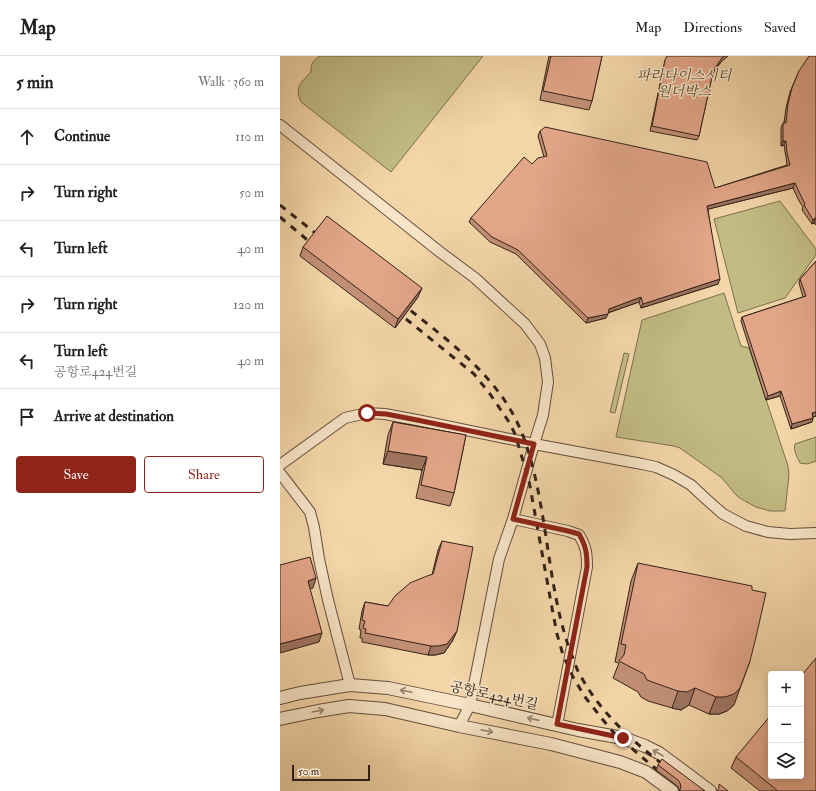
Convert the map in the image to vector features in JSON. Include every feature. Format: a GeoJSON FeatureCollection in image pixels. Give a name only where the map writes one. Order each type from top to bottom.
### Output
{"type":"FeatureCollection","features":[{"type":"Feature","properties":{"kind":"street"},"geometry":{"type":"LineString","coordinates":[[280,125],[475,278],[525,324],[540,344],[545,358],[548,382],[543,415],[513,519],[499,559],[470,705],[459,726]]}},
{"type":"Feature","properties":{"kind":"street"},"geometry":{"type":"LineString","coordinates":[[280,465],[344,418],[367,413],[386,414],[656,467],[691,485],[723,514],[746,526],[768,532],[816,534]]}},
{"type":"Feature","properties":{"kind":"street"},"geometry":{"type":"LineString","coordinates":[[280,473],[310,512],[328,600],[350,685]]}},
{"type":"Feature","properties":{"kind":"street"},"geometry":{"type":"LineString","coordinates":[[513,519],[579,534],[587,553],[587,567],[557,724]]}},
{"type":"Feature","properties":{"kind":"street","name":"공항로424번길"},"geometry":{"type":"LineString","coordinates":[[280,698],[300,693],[350,685],[388,688],[623,738],[659,753],[710,791]]}},
{"type":"Feature","properties":{"kind":"street"},"geometry":{"type":"LineString","coordinates":[[280,719],[348,706],[385,709],[459,726],[551,744],[620,762],[646,772],[672,791]]}},
{"type":"Feature","properties":{"kind":"shaded area"},"geometry":{"type":"Polygon","coordinates":[[[320,56],[483,56],[391,172],[301,102],[298,88],[311,72],[313,62],[320,56]]]}},
{"type":"Feature","properties":{"kind":"shaded area"},"geometry":{"type":"Polygon","coordinates":[[[780,201],[816,249],[816,255],[785,298],[738,313],[714,219],[780,201]]]}},
{"type":"Feature","properties":{"kind":"shaded area"},"geometry":{"type":"Polygon","coordinates":[[[724,293],[741,346],[749,348],[788,466],[789,475],[785,511],[770,511],[756,507],[743,500],[737,496],[722,478],[680,448],[616,437],[642,320],[724,293]]]}},
{"type":"Feature","properties":{"kind":"shaded area"},"geometry":{"type":"Polygon","coordinates":[[[624,353],[629,354],[615,413],[610,412],[624,353]]]}},
{"type":"Feature","properties":{"kind":"shaded area"},"geometry":{"type":"Polygon","coordinates":[[[816,437],[816,461],[807,464],[800,463],[795,451],[795,444],[816,437]]]}},
{"type":"Feature","properties":{"kind":"building"},"geometry":{"type":"Polygon","coordinates":[[[551,56],[602,56],[592,101],[543,91],[551,56]]]}},
{"type":"Feature","properties":{"kind":"building","name":"파라다이스시티 원더박스"},"geometry":{"type":"Polygon","coordinates":[[[667,56],[724,56],[715,68],[699,136],[652,126],[667,56]]]}},
{"type":"Feature","properties":{"kind":"building"},"geometry":{"type":"Polygon","coordinates":[[[809,56],[816,56],[816,219],[815,218],[813,220],[804,205],[805,204],[795,183],[707,206],[720,279],[643,304],[641,297],[609,309],[608,314],[588,318],[518,250],[492,237],[471,218],[524,157],[532,164],[538,158],[547,156],[540,131],[545,127],[707,162],[715,188],[790,165],[786,141],[783,141],[783,123],[786,123],[788,104],[792,88],[799,71],[809,56]]]}},
{"type":"Feature","properties":{"kind":"building"},"geometry":{"type":"Polygon","coordinates":[[[327,216],[422,288],[398,319],[303,247],[327,216]]]}},
{"type":"Feature","properties":{"kind":"building"},"geometry":{"type":"Polygon","coordinates":[[[816,261],[816,412],[812,413],[813,418],[792,424],[781,391],[768,396],[742,317],[806,296],[800,279],[816,261]]]}},
{"type":"Feature","properties":{"kind":"building"},"geometry":{"type":"Polygon","coordinates":[[[393,422],[466,435],[454,493],[421,485],[427,457],[388,451],[393,422]]]}},
{"type":"Feature","properties":{"kind":"building"},"geometry":{"type":"Polygon","coordinates":[[[442,541],[473,547],[457,631],[447,644],[431,646],[365,633],[366,629],[363,628],[365,621],[362,620],[365,602],[388,606],[395,596],[410,583],[433,574],[442,541]]]}},
{"type":"Feature","properties":{"kind":"building"},"geometry":{"type":"Polygon","coordinates":[[[310,557],[316,578],[308,581],[322,633],[280,644],[280,565],[310,557]]]}},
{"type":"Feature","properties":{"kind":"building"},"geometry":{"type":"Polygon","coordinates":[[[638,563],[752,586],[752,590],[766,593],[750,661],[740,688],[734,694],[725,697],[716,697],[695,688],[687,692],[678,691],[647,680],[644,674],[619,661],[624,655],[626,645],[621,644],[638,563]]]}},
{"type":"Feature","properties":{"kind":"building"},"geometry":{"type":"Polygon","coordinates":[[[816,658],[816,791],[778,791],[736,757],[768,719],[768,779],[804,779],[804,672],[816,658]]]}},
{"type":"Feature","properties":{"kind":"building"},"geometry":{"type":"Polygon","coordinates":[[[662,759],[705,791],[679,791],[681,787],[678,780],[658,765],[662,759]]]}},
{"type":"Feature","properties":{"kind":"building"},"geometry":{"type":"Polygon","coordinates":[[[719,784],[728,791],[717,791],[719,784]]]}},
{"type":"Feature","properties":{"kind":"railway"},"geometry":{"type":"LineString","coordinates":[[280,205],[324,240]]}},
{"type":"Feature","properties":{"kind":"railway"},"geometry":{"type":"LineString","coordinates":[[280,217],[317,248]]}},
{"type":"Feature","properties":{"kind":"railway"},"geometry":{"type":"LineString","coordinates":[[400,302],[447,340],[478,368],[504,399],[514,416],[525,441],[533,468],[542,510],[558,607],[566,640],[577,669],[587,688],[607,714],[643,749],[669,769]]}},
{"type":"Feature","properties":{"kind":"railway"},"geometry":{"type":"LineString","coordinates":[[395,310],[474,374],[509,422],[515,434],[529,481],[557,634],[563,655],[573,677],[585,697],[603,720],[614,733],[664,775]]}},
{"type":"Feature","properties":{"kind":"route"},"geometry":{"type":"LineString","coordinates":[[367,413],[386,414],[534,444],[513,519],[579,534],[587,553],[587,567],[557,724],[578,730],[623,738]]}}]}
